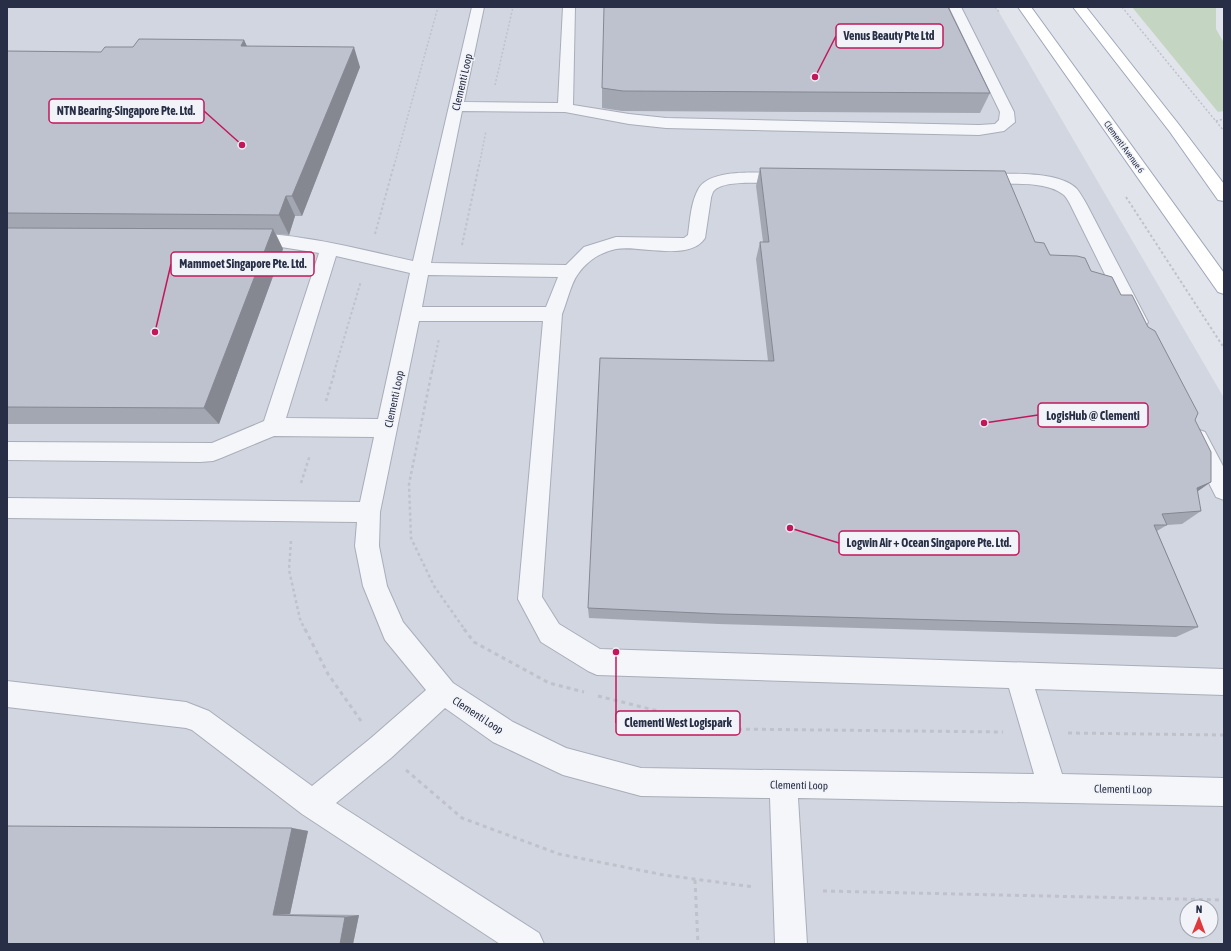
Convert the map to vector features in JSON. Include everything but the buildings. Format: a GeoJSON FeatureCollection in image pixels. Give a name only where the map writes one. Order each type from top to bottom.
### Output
{"type":"FeatureCollection","features":[{"type":"Feature","properties":{"kind":"main road","name":"Clementi Avenue 6"},"geometry":{"type":"LineString","coordinates":[[1024,7],[1224,287]]}},
{"type":"Feature","properties":{"kind":"main road"},"geometry":{"type":"LineString","coordinates":[[1079,7],[1175,129],[1224,196]]}},
{"type":"Feature","properties":{"kind":"street","name":"Clementi Loop"},"geometry":{"type":"LineString","coordinates":[[478,7],[411,314],[370,512],[367,546],[378,593],[394,631],[444,692],[503,732],[570,763],[641,782],[1224,792]]}},
{"type":"Feature","properties":{"kind":"street"},"geometry":{"type":"LineString","coordinates":[[565,108],[569,7]]}},
{"type":"Feature","properties":{"kind":"street"},"geometry":{"type":"LineString","coordinates":[[456,106],[565,108],[628,119],[666,123],[979,130],[999,128],[1007,122],[1007,112],[955,7]]}},
{"type":"Feature","properties":{"kind":"street"},"geometry":{"type":"LineString","coordinates":[[803,179],[732,179],[714,183],[706,190],[696,238],[689,243],[679,245],[616,243],[590,251],[570,271],[553,314],[530,599],[550,633],[597,662],[1224,682]]}},
{"type":"Feature","properties":{"kind":"street"},"geometry":{"type":"LineString","coordinates":[[966,179],[1039,180],[1050,182],[1070,192],[1079,205],[1146,337]]}},
{"type":"Feature","properties":{"kind":"street"},"geometry":{"type":"LineString","coordinates":[[234,241],[281,241],[329,248],[421,269],[570,271]]}},
{"type":"Feature","properties":{"kind":"street"},"geometry":{"type":"LineString","coordinates":[[273,427],[329,248]]}},
{"type":"Feature","properties":{"kind":"street"},"geometry":{"type":"LineString","coordinates":[[411,314],[553,314]]}},
{"type":"Feature","properties":{"kind":"street"},"geometry":{"type":"LineString","coordinates":[[1189,421],[1224,490]]}},
{"type":"Feature","properties":{"kind":"street"},"geometry":{"type":"LineString","coordinates":[[7,451],[200,453],[213,452],[273,427],[388,428]]}},
{"type":"Feature","properties":{"kind":"street"},"geometry":{"type":"LineString","coordinates":[[7,508],[370,512]]}},
{"type":"Feature","properties":{"kind":"street"},"geometry":{"type":"LineString","coordinates":[[1018,675],[1052,788]]}},
{"type":"Feature","properties":{"kind":"street"},"geometry":{"type":"LineString","coordinates":[[312,804],[381,748],[444,692]]}},
{"type":"Feature","properties":{"kind":"street"},"geometry":{"type":"LineString","coordinates":[[7,694],[186,715],[200,720],[312,804],[528,944]]}},
{"type":"Feature","properties":{"kind":"street"},"geometry":{"type":"LineString","coordinates":[[783,785],[791,944]]}},
{"type":"Feature","properties":{"kind":"path"},"geometry":{"type":"LineString","coordinates":[[318,428],[369,257],[438,7]]}},
{"type":"Feature","properties":{"kind":"path"},"geometry":{"type":"LineString","coordinates":[[457,269],[490,107],[513,7]]}},
{"type":"Feature","properties":{"kind":"path"},"geometry":{"type":"LineString","coordinates":[[1122,7],[1224,131]]}},
{"type":"Feature","properties":{"kind":"path"},"geometry":{"type":"LineString","coordinates":[[1216,121],[1224,119]]}},
{"type":"Feature","properties":{"kind":"path"},"geometry":{"type":"LineString","coordinates":[[445,314],[422,415],[409,484],[411,538],[434,586],[474,642],[549,683],[587,693]]}},
{"type":"Feature","properties":{"kind":"path"},"geometry":{"type":"LineString","coordinates":[[594,694],[730,729],[1224,735]]}},
{"type":"Feature","properties":{"kind":"path"},"geometry":{"type":"LineString","coordinates":[[695,880],[698,944]]}},
{"type":"Feature","properties":{"kind":"shaded area"},"geometry":{"type":"Polygon","coordinates":[[[7,7],[996,7],[1224,398],[1224,944],[7,944],[7,7]]]}},
{"type":"Feature","properties":{"kind":"green space"},"geometry":{"type":"Polygon","coordinates":[[[1132,7],[1216,7],[1216,29],[1224,43],[1224,111],[1218,112],[1132,7]]]}},
{"type":"Feature","properties":{"kind":"place","name":"Venus Beauty Pte Ltd"},"geometry":{"type":"Point","coordinates":[815,77]}},
{"type":"Feature","properties":{"kind":"place","name":"NTN Bearing-Singapore Pte. Ltd."},"geometry":{"type":"Point","coordinates":[242,145]}},
{"type":"Feature","properties":{"kind":"place","name":"Mammoet Singapore Pte. Ltd."},"geometry":{"type":"Point","coordinates":[155,332]}},
{"type":"Feature","properties":{"kind":"place","name":"LogisHub @ Clementi"},"geometry":{"type":"Point","coordinates":[984,423]}},
{"type":"Feature","properties":{"kind":"place","name":"Logwin Air + Ocean Singapore Pte. Ltd."},"geometry":{"type":"Point","coordinates":[790,528]}},
{"type":"Feature","properties":{"kind":"place","name":"Clementi West Logispark"},"geometry":{"type":"Point","coordinates":[616,652]}}]}
